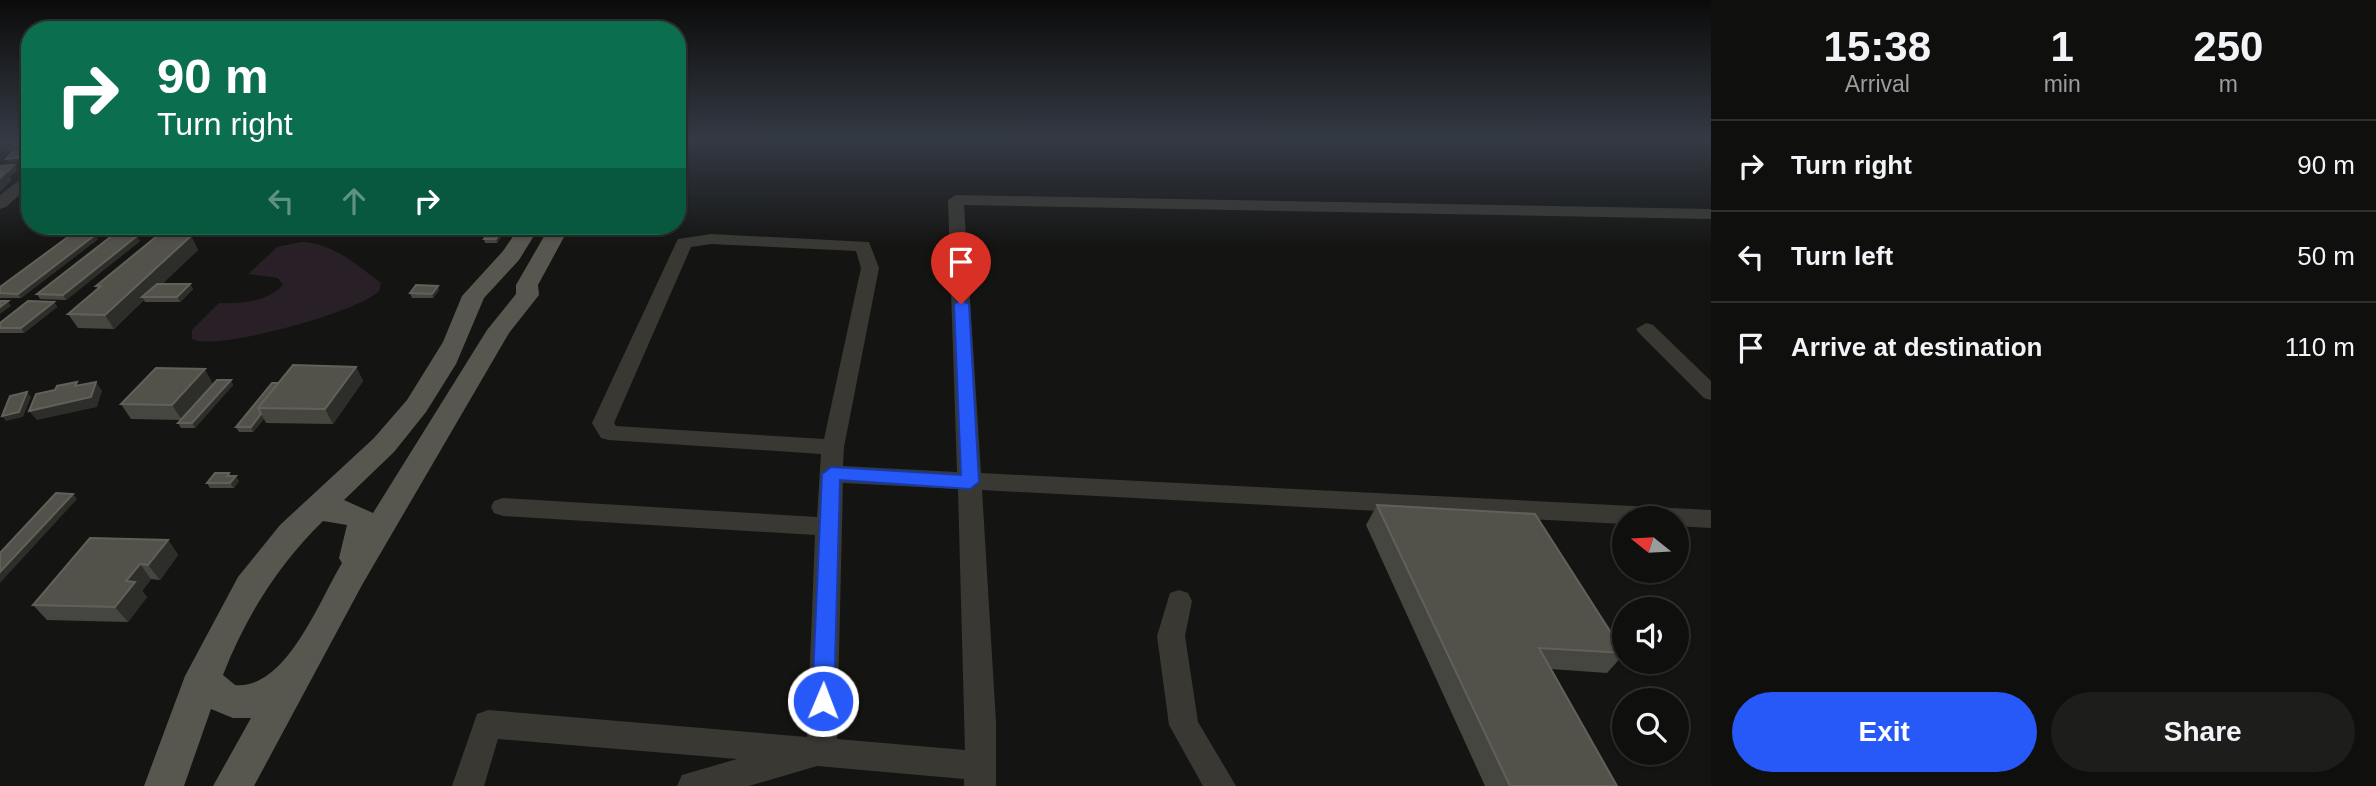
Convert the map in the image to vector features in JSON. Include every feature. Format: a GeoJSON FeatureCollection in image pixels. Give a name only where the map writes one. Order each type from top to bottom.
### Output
{"type":"FeatureCollection","features":[{"type":"Feature","properties":{"kind":"main road"},"geometry":{"type":"LineString","coordinates":[[164,786],[203,676],[246,592],[269,560],[315,509],[365,464],[407,419],[457,342],[478,295],[524,235]]}},
{"type":"Feature","properties":{"kind":"main road"},"geometry":{"type":"LineString","coordinates":[[233,786],[300,672],[351,576],[499,330],[523,295],[556,235]]}},
{"type":"Feature","properties":{"kind":"main road"},"geometry":{"type":"LineString","coordinates":[[478,295],[492,312],[523,295]]}},
{"type":"Feature","properties":{"kind":"main road"},"geometry":{"type":"LineString","coordinates":[[315,509],[342,511],[361,518],[363,526],[351,576]]}},
{"type":"Feature","properties":{"kind":"main road"},"geometry":{"type":"LineString","coordinates":[[203,676],[212,691],[222,700],[248,702],[282,687],[300,672]]}},
{"type":"Feature","properties":{"kind":"street"},"geometry":{"type":"LineString","coordinates":[[0,204],[21,184]]}},
{"type":"Feature","properties":{"kind":"street"},"geometry":{"type":"LineString","coordinates":[[468,786],[488,724],[822,752],[980,776],[981,722],[956,200],[1711,214]]}},
{"type":"Feature","properties":{"kind":"street"},"geometry":{"type":"LineString","coordinates":[[0,220],[21,201]]}},
{"type":"Feature","properties":{"kind":"street"},"geometry":{"type":"LineString","coordinates":[[822,752],[828,527],[833,447],[870,268],[863,246],[711,239],[684,243],[603,423],[609,433],[833,447]]}},
{"type":"Feature","properties":{"kind":"street"},"geometry":{"type":"LineString","coordinates":[[1646,329],[1711,393]]}},
{"type":"Feature","properties":{"kind":"street"},"geometry":{"type":"LineString","coordinates":[[831,474],[1711,519]]}},
{"type":"Feature","properties":{"kind":"street"},"geometry":{"type":"LineString","coordinates":[[503,507],[828,527]]}},
{"type":"Feature","properties":{"kind":"street"},"geometry":{"type":"LineString","coordinates":[[1178,601],[1171,636],[1184,725],[1220,786]]}},
{"type":"Feature","properties":{"kind":"street"},"geometry":{"type":"LineString","coordinates":[[693,786],[822,752]]}},
{"type":"Feature","properties":{"kind":"shaded area"},"geometry":{"type":"Polygon","coordinates":[[[301,242],[324,246],[344,256],[381,283],[379,291],[346,309],[257,335],[229,340],[192,339],[192,330],[219,303],[245,302],[277,291],[283,285],[278,278],[248,274],[277,247],[301,242]]]}},
{"type":"Feature","properties":{"kind":"building"},"geometry":{"type":"Polygon","coordinates":[[[71,235],[95,235],[18,294],[0,293],[0,287],[71,235]]]}},
{"type":"Feature","properties":{"kind":"building"},"geometry":{"type":"Polygon","coordinates":[[[113,235],[137,236],[63,295],[37,294],[113,235]]]}},
{"type":"Feature","properties":{"kind":"building"},"geometry":{"type":"Polygon","coordinates":[[[486,235],[498,235],[496,239],[484,239],[486,235]]]}},
{"type":"Feature","properties":{"kind":"building"},"geometry":{"type":"Polygon","coordinates":[[[157,236],[191,236],[105,315],[68,314],[101,286],[96,286],[157,236]]]}},
{"type":"Feature","properties":{"kind":"building"},"geometry":{"type":"Polygon","coordinates":[[[157,284],[190,284],[177,297],[142,297],[157,284]]]}},
{"type":"Feature","properties":{"kind":"building"},"geometry":{"type":"Polygon","coordinates":[[[416,285],[438,286],[432,294],[410,293],[416,285]]]}},
{"type":"Feature","properties":{"kind":"building"},"geometry":{"type":"Polygon","coordinates":[[[28,301],[54,302],[21,328],[0,328],[0,323],[28,301]]]}},
{"type":"Feature","properties":{"kind":"building"},"geometry":{"type":"Polygon","coordinates":[[[293,365],[356,367],[325,409],[258,408],[293,365]]]}},
{"type":"Feature","properties":{"kind":"building"},"geometry":{"type":"Polygon","coordinates":[[[156,368],[205,369],[172,405],[121,404],[156,368]]]}},
{"type":"Feature","properties":{"kind":"building"},"geometry":{"type":"Polygon","coordinates":[[[217,380],[231,380],[192,423],[178,423],[217,380]]]}},
{"type":"Feature","properties":{"kind":"building"},"geometry":{"type":"Polygon","coordinates":[[[77,382],[75,386],[96,382],[91,397],[29,411],[36,394],[77,382]]]}},
{"type":"Feature","properties":{"kind":"building"},"geometry":{"type":"Polygon","coordinates":[[[272,383],[278,383],[258,408],[261,414],[251,427],[236,427],[272,383]]]}},
{"type":"Feature","properties":{"kind":"building"},"geometry":{"type":"Polygon","coordinates":[[[27,392],[19,412],[2,416],[10,396],[27,392]]]}},
{"type":"Feature","properties":{"kind":"building"},"geometry":{"type":"Polygon","coordinates":[[[215,473],[236,476],[230,483],[207,483],[215,473]]]}},
{"type":"Feature","properties":{"kind":"building"},"geometry":{"type":"Polygon","coordinates":[[[56,493],[73,494],[0,572],[0,553],[56,493]]]}},
{"type":"Feature","properties":{"kind":"building"},"geometry":{"type":"Polygon","coordinates":[[[1377,505],[1535,514],[1612,634],[1612,652],[1539,648],[1617,786],[1510,786],[1377,505]]]}},
{"type":"Feature","properties":{"kind":"building"},"geometry":{"type":"Polygon","coordinates":[[[90,538],[168,540],[148,565],[140,564],[126,581],[135,582],[115,607],[33,605],[90,538]]]}},
{"type":"Feature","properties":{"kind":"route"},"geometry":{"type":"LineString","coordinates":[[823,701],[831,474],[970,482],[961,304]]}}]}
